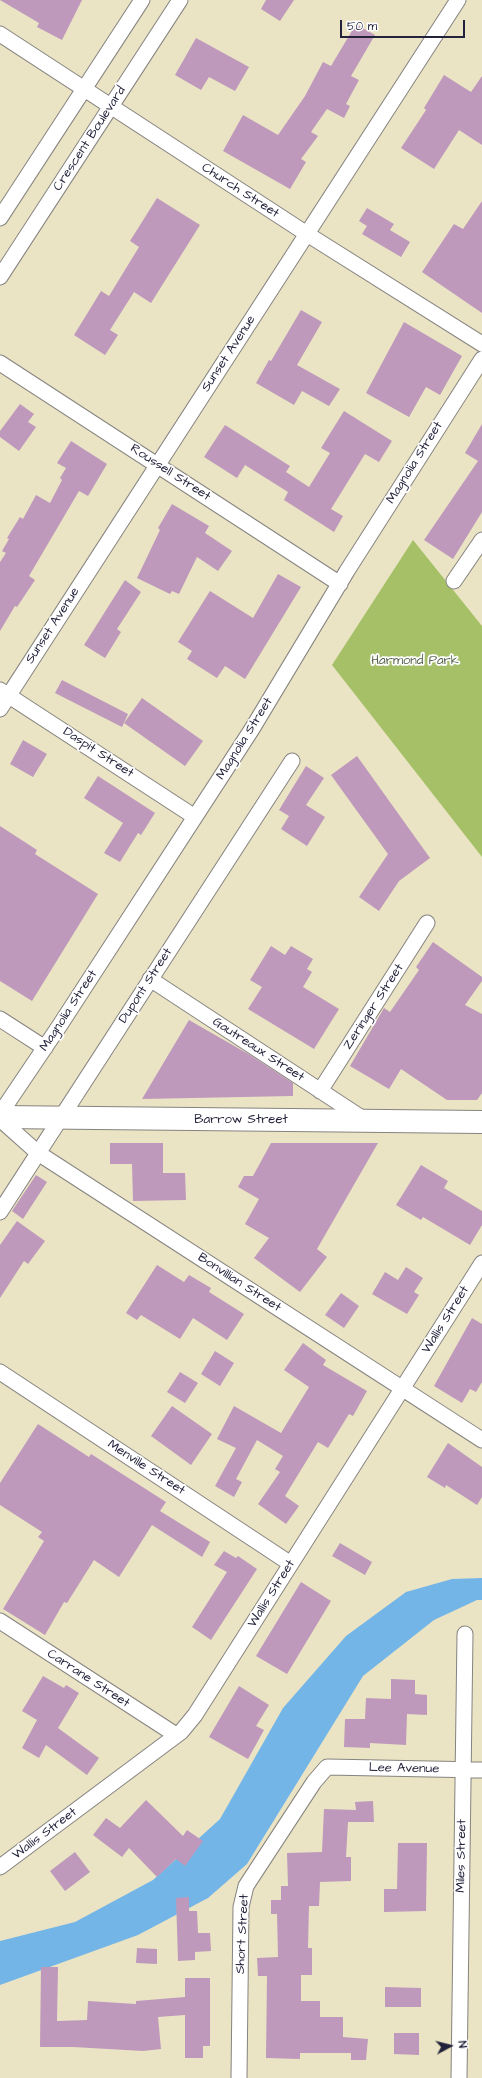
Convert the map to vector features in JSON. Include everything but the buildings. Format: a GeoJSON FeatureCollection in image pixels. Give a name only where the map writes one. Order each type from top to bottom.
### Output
{"type":"FeatureCollection","features":[{"type":"Feature","properties":{"kind":"main road","name":"Barrow Street"},"geometry":{"type":"LineString","coordinates":[[0,1118],[482,1122]]}},
{"type":"Feature","properties":{"kind":"street"},"geometry":{"type":"LineString","coordinates":[[0,218],[142,0]]}},
{"type":"Feature","properties":{"kind":"street","name":"Crescent Boulevard"},"geometry":{"type":"LineString","coordinates":[[0,277],[180,0]]}},
{"type":"Feature","properties":{"kind":"street","name":"Sunset Avenue"},"geometry":{"type":"LineString","coordinates":[[0,709],[4,692],[158,465],[458,0]]}},
{"type":"Feature","properties":{"kind":"street","name":"Church Street"},"geometry":{"type":"LineString","coordinates":[[0,34],[307,234],[482,344]]}},
{"type":"Feature","properties":{"kind":"street","name":"Magnolia Street"},"geometry":{"type":"LineString","coordinates":[[0,1114],[45,1048],[196,817],[252,729],[340,584],[482,359]]}},
{"type":"Feature","properties":{"kind":"street","name":"Roussell Street"},"geometry":{"type":"LineString","coordinates":[[0,363],[340,584]]}},
{"type":"Feature","properties":{"kind":"street"},"geometry":{"type":"LineString","coordinates":[[454,581],[482,540]]}},
{"type":"Feature","properties":{"kind":"street","name":"Daspit Street"},"geometry":{"type":"LineString","coordinates":[[4,692],[196,817]]}},
{"type":"Feature","properties":{"kind":"street","name":"Dupont Street"},"geometry":{"type":"LineString","coordinates":[[0,1212],[292,761]]}},
{"type":"Feature","properties":{"kind":"street","name":"Zeringer Street"},"geometry":{"type":"LineString","coordinates":[[320,1091],[427,923]]}},
{"type":"Feature","properties":{"kind":"street","name":"Gautreaux Street"},"geometry":{"type":"LineString","coordinates":[[150,979],[365,1121]]}},
{"type":"Feature","properties":{"kind":"street"},"geometry":{"type":"LineString","coordinates":[[0,1019],[45,1048]]}},
{"type":"Feature","properties":{"kind":"street","name":"Bonvillian Street"},"geometry":{"type":"LineString","coordinates":[[0,1118],[38,1152],[482,1440]]}},
{"type":"Feature","properties":{"kind":"street","name":"Wallis Street"},"geometry":{"type":"LineString","coordinates":[[0,1867],[176,1735],[195,1715],[482,1263]]}},
{"type":"Feature","properties":{"kind":"street","name":"Menville Street"},"geometry":{"type":"LineString","coordinates":[[0,1372],[291,1564]]}},
{"type":"Feature","properties":{"kind":"street","name":"Carrane Street"},"geometry":{"type":"LineString","coordinates":[[0,1621],[176,1735]]}},
{"type":"Feature","properties":{"kind":"street","name":"Miles Street"},"geometry":{"type":"LineString","coordinates":[[459,2078],[465,1634]]}},
{"type":"Feature","properties":{"kind":"street","name":"Lee Avenue"},"geometry":{"type":"LineString","coordinates":[[327,1767],[482,1770]]}},
{"type":"Feature","properties":{"kind":"street","name":"Short Street"},"geometry":{"type":"LineString","coordinates":[[239,2078],[241,1907],[246,1886],[314,1782],[327,1767]]}},
{"type":"Feature","properties":{"kind":"green space","name":"Harmond Park"},"geometry":{"type":"Polygon","coordinates":[[[413,540],[482,626],[482,857],[332,665],[413,540]]]}},
{"type":"Feature","properties":{"kind":"water"},"geometry":{"type":"Polygon","coordinates":[[[482,1578],[482,1600],[477,1600],[434,1620],[363,1676],[247,1864],[208,1898],[138,1935],[0,1985],[0,1941],[75,1922],[153,1880],[220,1819],[283,1708],[346,1636],[406,1592],[452,1579],[482,1578]]]}}]}
